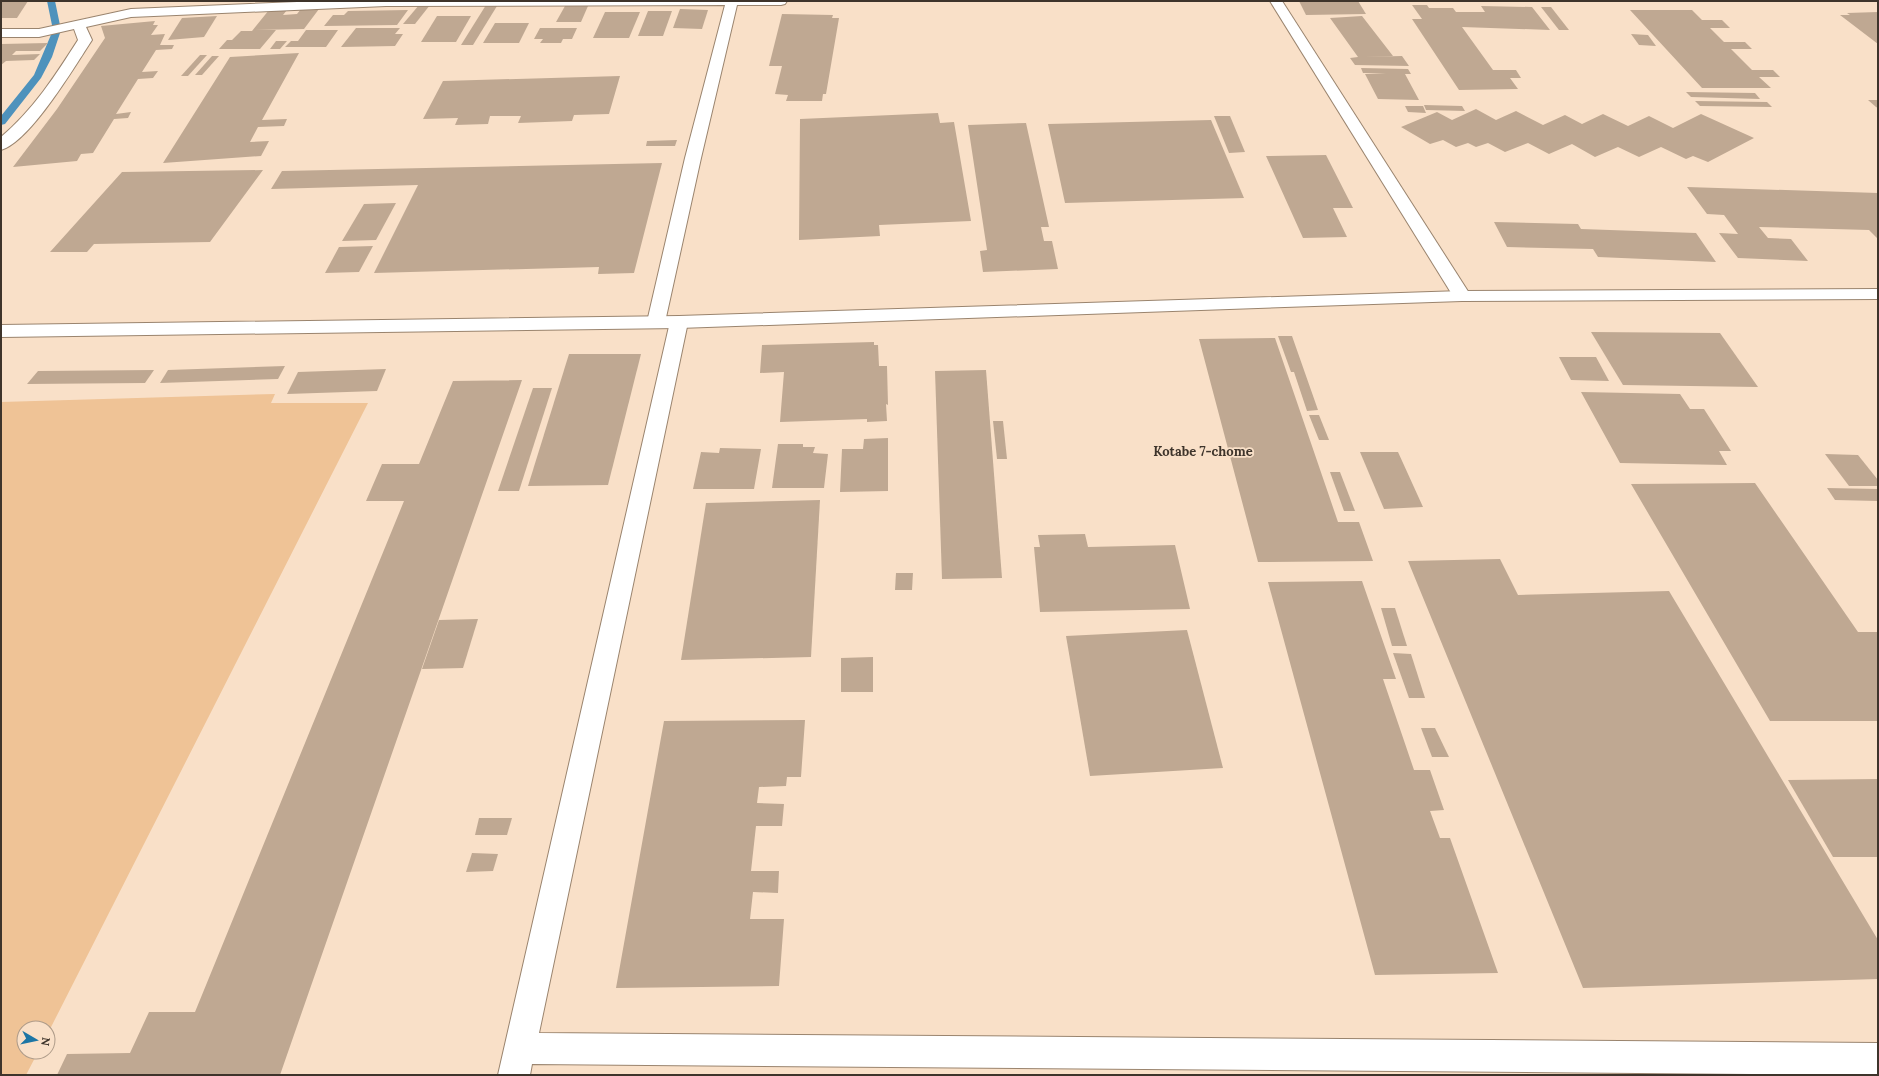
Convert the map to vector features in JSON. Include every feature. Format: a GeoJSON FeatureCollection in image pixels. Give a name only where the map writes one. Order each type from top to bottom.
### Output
{"type":"FeatureCollection","features":[{"type":"Feature","properties":{"kind":"street"},"geometry":{"type":"LineString","coordinates":[[1,33],[39,33],[131,13],[386,1],[782,1]]}},
{"type":"Feature","properties":{"kind":"street"},"geometry":{"type":"LineString","coordinates":[[732,1],[693,158],[667,322],[516,1062],[1878,1059]]}},
{"type":"Feature","properties":{"kind":"street"},"geometry":{"type":"LineString","coordinates":[[1276,1],[1462,296]]}},
{"type":"Feature","properties":{"kind":"street"},"geometry":{"type":"LineString","coordinates":[[1,145],[23,126],[48,96],[85,40],[79,25]]}},
{"type":"Feature","properties":{"kind":"street"},"geometry":{"type":"LineString","coordinates":[[1,331],[667,322],[1462,296],[1878,294]]}},
{"type":"Feature","properties":{"kind":"shaded area"},"geometry":{"type":"Polygon","coordinates":[[[275,394],[271,403],[368,403],[55,1020],[16,1020],[16,1060],[34,1060],[26,1075],[1,1075],[1,402],[275,394]]]}},
{"type":"Feature","properties":{"kind":"building"},"geometry":{"type":"Polygon","coordinates":[[[1,1],[28,1],[17,18],[1,18],[1,1]]]}},
{"type":"Feature","properties":{"kind":"building"},"geometry":{"type":"Polygon","coordinates":[[[1299,1],[1358,1],[1366,14],[1306,15],[1299,1]]]}},
{"type":"Feature","properties":{"kind":"building"},"geometry":{"type":"Polygon","coordinates":[[[419,5],[430,5],[415,24],[403,24],[419,5]]]}},
{"type":"Feature","properties":{"kind":"building"},"geometry":{"type":"Polygon","coordinates":[[[486,5],[497,6],[473,45],[461,45],[486,5]]]}},
{"type":"Feature","properties":{"kind":"building"},"geometry":{"type":"Polygon","coordinates":[[[1412,5],[1427,5],[1429,8],[1453,8],[1456,12],[1485,12],[1481,6],[1532,7],[1550,30],[1462,27],[1493,70],[1516,70],[1521,78],[1510,78],[1518,89],[1459,90],[1412,19],[1422,19],[1412,5]]]}},
{"type":"Feature","properties":{"kind":"building"},"geometry":{"type":"Polygon","coordinates":[[[565,6],[588,6],[581,22],[556,22],[565,6]]]}},
{"type":"Feature","properties":{"kind":"building"},"geometry":{"type":"Polygon","coordinates":[[[1541,7],[1551,7],[1569,30],[1559,30],[1541,7]]]}},
{"type":"Feature","properties":{"kind":"building"},"geometry":{"type":"Polygon","coordinates":[[[301,9],[319,9],[304,29],[255,30],[276,30],[260,49],[219,49],[227,40],[232,40],[241,31],[252,31],[269,10],[287,10],[283,15],[297,14],[301,9]]]}},
{"type":"Feature","properties":{"kind":"building"},"geometry":{"type":"Polygon","coordinates":[[[680,9],[708,10],[702,29],[673,28],[680,9]]]}},
{"type":"Feature","properties":{"kind":"building"},"geometry":{"type":"Polygon","coordinates":[[[408,10],[397,25],[324,26],[333,15],[344,15],[348,11],[408,10]]]}},
{"type":"Feature","properties":{"kind":"building"},"geometry":{"type":"Polygon","coordinates":[[[1630,10],[1692,10],[1702,20],[1722,20],[1730,28],[1710,28],[1724,42],[1745,42],[1752,49],[1731,49],[1752,70],[1773,70],[1780,77],[1759,77],[1771,88],[1702,88],[1630,10]]]}},
{"type":"Feature","properties":{"kind":"building"},"geometry":{"type":"Polygon","coordinates":[[[648,11],[672,11],[663,36],[638,36],[648,11]]]}},
{"type":"Feature","properties":{"kind":"building"},"geometry":{"type":"Polygon","coordinates":[[[605,12],[640,12],[629,38],[593,38],[605,12]]]}},
{"type":"Feature","properties":{"kind":"building"},"geometry":{"type":"Polygon","coordinates":[[[1878,12],[1878,44],[1840,15],[1850,15],[1847,13],[1878,12]]]}},
{"type":"Feature","properties":{"kind":"building"},"geometry":{"type":"Polygon","coordinates":[[[782,14],[833,15],[832,18],[839,18],[826,94],[823,94],[822,101],[786,101],[788,95],[775,94],[782,66],[769,66],[782,14]]]}},
{"type":"Feature","properties":{"kind":"building"},"geometry":{"type":"Polygon","coordinates":[[[217,16],[204,37],[168,40],[182,18],[217,16]]]}},
{"type":"Feature","properties":{"kind":"building"},"geometry":{"type":"Polygon","coordinates":[[[437,16],[471,16],[456,42],[421,42],[437,16]]]}},
{"type":"Feature","properties":{"kind":"building"},"geometry":{"type":"Polygon","coordinates":[[[1362,16],[1393,56],[1363,57],[1402,56],[1409,66],[1355,65],[1350,58],[1358,57],[1330,18],[1362,16]]]}},
{"type":"Feature","properties":{"kind":"building"},"geometry":{"type":"Polygon","coordinates":[[[155,21],[153,25],[158,25],[151,35],[165,34],[160,45],[174,45],[172,49],[156,50],[142,72],[158,71],[153,78],[138,79],[116,114],[131,112],[128,118],[114,119],[93,153],[81,154],[77,161],[13,167],[57,109],[105,38],[101,26],[155,21]]]}},
{"type":"Feature","properties":{"kind":"building"},"geometry":{"type":"Polygon","coordinates":[[[495,23],[529,23],[519,43],[483,43],[495,23]]]}},
{"type":"Feature","properties":{"kind":"building"},"geometry":{"type":"Polygon","coordinates":[[[356,28],[400,28],[395,34],[403,34],[395,46],[341,47],[356,28]]]}},
{"type":"Feature","properties":{"kind":"building"},"geometry":{"type":"Polygon","coordinates":[[[540,28],[577,28],[572,39],[563,39],[561,43],[540,43],[543,39],[534,39],[540,28]]]}},
{"type":"Feature","properties":{"kind":"building"},"geometry":{"type":"Polygon","coordinates":[[[306,30],[338,30],[326,47],[285,47],[291,41],[298,41],[306,30]]]}},
{"type":"Feature","properties":{"kind":"building"},"geometry":{"type":"Polygon","coordinates":[[[1631,34],[1648,35],[1656,46],[1639,45],[1631,34]]]}},
{"type":"Feature","properties":{"kind":"building"},"geometry":{"type":"Polygon","coordinates":[[[276,41],[287,41],[280,49],[270,49],[276,41]]]}},
{"type":"Feature","properties":{"kind":"building"},"geometry":{"type":"Polygon","coordinates":[[[48,43],[40,51],[16,51],[12,55],[40,54],[34,60],[6,61],[1,65],[1,44],[48,43]]]}},
{"type":"Feature","properties":{"kind":"building"},"geometry":{"type":"Polygon","coordinates":[[[299,53],[262,120],[287,119],[284,126],[258,127],[250,142],[269,141],[261,156],[163,163],[230,57],[299,53]]]}},
{"type":"Feature","properties":{"kind":"building"},"geometry":{"type":"Polygon","coordinates":[[[200,55],[207,55],[188,76],[181,76],[200,55]]]}},
{"type":"Feature","properties":{"kind":"building"},"geometry":{"type":"Polygon","coordinates":[[[212,56],[219,56],[202,75],[195,75],[212,56]]]}},
{"type":"Feature","properties":{"kind":"building"},"geometry":{"type":"Polygon","coordinates":[[[1361,68],[1408,69],[1411,74],[1405,74],[1419,100],[1378,99],[1365,74],[1386,73],[1363,73],[1361,68]]]}},
{"type":"Feature","properties":{"kind":"building"},"geometry":{"type":"Polygon","coordinates":[[[620,76],[609,114],[574,115],[572,121],[518,123],[521,116],[490,116],[488,124],[455,125],[458,118],[423,119],[443,81],[620,76]]]}},
{"type":"Feature","properties":{"kind":"building"},"geometry":{"type":"Polygon","coordinates":[[[1686,92],[1755,93],[1760,99],[1691,97],[1686,92]]]}},
{"type":"Feature","properties":{"kind":"building"},"geometry":{"type":"Polygon","coordinates":[[[1868,100],[1878,100],[1878,108],[1876,107],[1868,100]]]}},
{"type":"Feature","properties":{"kind":"building"},"geometry":{"type":"Polygon","coordinates":[[[1695,101],[1767,102],[1772,107],[1700,106],[1695,101]]]}},
{"type":"Feature","properties":{"kind":"building"},"geometry":{"type":"Polygon","coordinates":[[[1424,105],[1462,106],[1465,111],[1426,110],[1424,105]]]}},
{"type":"Feature","properties":{"kind":"building"},"geometry":{"type":"Polygon","coordinates":[[[1405,106],[1423,106],[1426,113],[1408,112],[1405,106]]]}},
{"type":"Feature","properties":{"kind":"building"},"geometry":{"type":"Polygon","coordinates":[[[1476,109],[1496,120],[1516,111],[1543,125],[1565,115],[1582,124],[1603,114],[1628,126],[1649,116],[1673,128],[1701,114],[1754,138],[1708,162],[1693,156],[1686,159],[1661,147],[1639,157],[1618,147],[1595,157],[1572,144],[1549,154],[1528,143],[1505,152],[1488,143],[1476,147],[1468,143],[1456,147],[1443,140],[1430,144],[1401,127],[1437,112],[1452,120],[1476,109]]]}},
{"type":"Feature","properties":{"kind":"building"},"geometry":{"type":"Polygon","coordinates":[[[938,113],[940,123],[954,122],[971,221],[879,225],[880,236],[799,240],[800,119],[938,113]]]}},
{"type":"Feature","properties":{"kind":"building"},"geometry":{"type":"Polygon","coordinates":[[[1214,116],[1230,116],[1245,152],[1229,153],[1214,116]]]}},
{"type":"Feature","properties":{"kind":"building"},"geometry":{"type":"Polygon","coordinates":[[[1211,120],[1244,198],[1065,203],[1048,124],[1211,120]]]}},
{"type":"Feature","properties":{"kind":"building"},"geometry":{"type":"Polygon","coordinates":[[[1026,123],[1049,227],[1041,227],[1044,241],[1052,241],[1058,269],[983,272],[980,251],[987,250],[968,125],[1026,123]]]}},
{"type":"Feature","properties":{"kind":"building"},"geometry":{"type":"Polygon","coordinates":[[[677,140],[675,146],[646,146],[647,141],[677,140]]]}},
{"type":"Feature","properties":{"kind":"building"},"geometry":{"type":"Polygon","coordinates":[[[1326,155],[1353,208],[1333,208],[1347,237],[1303,238],[1266,156],[1326,155]]]}},
{"type":"Feature","properties":{"kind":"building"},"geometry":{"type":"Polygon","coordinates":[[[662,163],[634,273],[598,274],[599,267],[374,273],[418,185],[271,189],[282,171],[662,163]]]}},
{"type":"Feature","properties":{"kind":"building"},"geometry":{"type":"Polygon","coordinates":[[[263,170],[210,242],[94,244],[87,252],[50,252],[122,172],[263,170]]]}},
{"type":"Feature","properties":{"kind":"building"},"geometry":{"type":"Polygon","coordinates":[[[1687,187],[1878,193],[1878,239],[1869,230],[1759,227],[1768,238],[1791,239],[1808,261],[1738,258],[1719,233],[1738,234],[1724,215],[1707,214],[1687,187]]]}},
{"type":"Feature","properties":{"kind":"building"},"geometry":{"type":"Polygon","coordinates":[[[396,203],[376,240],[342,241],[364,204],[396,203]]]}},
{"type":"Feature","properties":{"kind":"building"},"geometry":{"type":"Polygon","coordinates":[[[1494,222],[1578,224],[1581,229],[1696,233],[1716,262],[1598,257],[1593,249],[1507,247],[1494,222]]]}},
{"type":"Feature","properties":{"kind":"building"},"geometry":{"type":"Polygon","coordinates":[[[373,246],[359,272],[325,273],[339,247],[373,246]]]}},
{"type":"Feature","properties":{"kind":"building"},"geometry":{"type":"Polygon","coordinates":[[[1591,332],[1720,333],[1758,387],[1623,385],[1591,332]]]}},
{"type":"Feature","properties":{"kind":"building"},"geometry":{"type":"Polygon","coordinates":[[[1278,336],[1292,336],[1318,410],[1307,411],[1294,372],[1291,372],[1278,336]]]}},
{"type":"Feature","properties":{"kind":"building"},"geometry":{"type":"Polygon","coordinates":[[[1275,338],[1338,522],[1359,522],[1373,561],[1258,562],[1199,339],[1275,338]]]}},
{"type":"Feature","properties":{"kind":"building"},"geometry":{"type":"Polygon","coordinates":[[[874,342],[874,345],[878,345],[879,366],[887,366],[887,421],[867,422],[867,419],[780,422],[784,372],[760,373],[762,345],[874,342]]]}},
{"type":"Feature","properties":{"kind":"building"},"geometry":{"type":"Polygon","coordinates":[[[569,354],[641,354],[608,485],[528,486],[569,354]]]}},
{"type":"Feature","properties":{"kind":"building"},"geometry":{"type":"Polygon","coordinates":[[[1559,357],[1596,357],[1609,381],[1571,380],[1559,357]]]}},
{"type":"Feature","properties":{"kind":"building"},"geometry":{"type":"Polygon","coordinates":[[[285,366],[278,379],[160,383],[168,370],[285,366]]]}},
{"type":"Feature","properties":{"kind":"building"},"geometry":{"type":"Polygon","coordinates":[[[386,369],[377,391],[287,394],[298,372],[386,369]]]}},
{"type":"Feature","properties":{"kind":"building"},"geometry":{"type":"Polygon","coordinates":[[[154,370],[145,383],[27,384],[38,371],[154,370]]]}},
{"type":"Feature","properties":{"kind":"building"},"geometry":{"type":"Polygon","coordinates":[[[986,370],[1002,578],[942,579],[935,371],[986,370]]]}},
{"type":"Feature","properties":{"kind":"building"},"geometry":{"type":"Polygon","coordinates":[[[522,380],[280,1075],[57,1075],[67,1054],[130,1053],[149,1012],[195,1012],[404,501],[366,501],[382,464],[419,464],[453,381],[522,380]]]}},
{"type":"Feature","properties":{"kind":"building"},"geometry":{"type":"Polygon","coordinates":[[[533,388],[552,388],[519,491],[498,491],[533,388]]]}},
{"type":"Feature","properties":{"kind":"building"},"geometry":{"type":"Polygon","coordinates":[[[1581,392],[1680,394],[1690,409],[1704,409],[1731,451],[1719,451],[1727,465],[1620,463],[1581,392]]]}},
{"type":"Feature","properties":{"kind":"building"},"geometry":{"type":"Polygon","coordinates":[[[1309,415],[1319,415],[1329,440],[1319,440],[1309,415]]]}},
{"type":"Feature","properties":{"kind":"building"},"geometry":{"type":"Polygon","coordinates":[[[993,421],[1003,421],[1007,459],[997,459],[993,421]]]}},
{"type":"Feature","properties":{"kind":"building"},"geometry":{"type":"Polygon","coordinates":[[[888,438],[888,491],[840,492],[842,449],[863,449],[864,439],[888,438]]]}},
{"type":"Feature","properties":{"kind":"building"},"geometry":{"type":"Polygon","coordinates":[[[778,444],[803,444],[803,447],[815,447],[813,453],[828,454],[824,488],[772,488],[778,444]]]}},
{"type":"Feature","properties":{"kind":"building"},"geometry":{"type":"Polygon","coordinates":[[[720,448],[761,449],[754,489],[693,489],[701,452],[719,453],[720,448]]]}},
{"type":"Feature","properties":{"kind":"building"},"geometry":{"type":"Polygon","coordinates":[[[1360,452],[1398,452],[1423,507],[1384,509],[1360,452]]]}},
{"type":"Feature","properties":{"kind":"building"},"geometry":{"type":"Polygon","coordinates":[[[1825,454],[1858,455],[1878,480],[1878,486],[1849,486],[1825,454]]]}},
{"type":"Feature","properties":{"kind":"building"},"geometry":{"type":"Polygon","coordinates":[[[1330,472],[1340,472],[1355,511],[1344,511],[1330,472]]]}},
{"type":"Feature","properties":{"kind":"building"},"geometry":{"type":"Polygon","coordinates":[[[1755,483],[1858,632],[1878,632],[1878,721],[1770,721],[1631,484],[1755,483]]]}},
{"type":"Feature","properties":{"kind":"building"},"geometry":{"type":"Polygon","coordinates":[[[1827,488],[1878,489],[1878,501],[1835,500],[1827,488]]]}},
{"type":"Feature","properties":{"kind":"building"},"geometry":{"type":"Polygon","coordinates":[[[820,500],[811,657],[681,660],[706,503],[820,500]]]}},
{"type":"Feature","properties":{"kind":"building"},"geometry":{"type":"Polygon","coordinates":[[[1085,534],[1088,547],[1175,545],[1190,609],[1040,612],[1034,547],[1040,547],[1038,535],[1085,534]]]}},
{"type":"Feature","properties":{"kind":"building"},"geometry":{"type":"Polygon","coordinates":[[[1500,559],[1518,595],[1669,591],[1878,940],[1878,979],[1583,988],[1408,561],[1500,559]]]}},
{"type":"Feature","properties":{"kind":"building"},"geometry":{"type":"Polygon","coordinates":[[[896,573],[913,573],[912,590],[895,590],[896,573]]]}},
{"type":"Feature","properties":{"kind":"building"},"geometry":{"type":"Polygon","coordinates":[[[1362,581],[1396,679],[1383,679],[1414,770],[1430,770],[1444,810],[1430,811],[1440,838],[1450,838],[1498,973],[1375,975],[1268,582],[1362,581]]]}},
{"type":"Feature","properties":{"kind":"building"},"geometry":{"type":"Polygon","coordinates":[[[1381,608],[1395,608],[1407,646],[1392,646],[1381,608]]]}},
{"type":"Feature","properties":{"kind":"building"},"geometry":{"type":"Polygon","coordinates":[[[478,619],[463,668],[422,669],[439,620],[478,619]]]}},
{"type":"Feature","properties":{"kind":"building"},"geometry":{"type":"Polygon","coordinates":[[[1187,630],[1223,768],[1090,776],[1066,636],[1187,630]]]}},
{"type":"Feature","properties":{"kind":"building"},"geometry":{"type":"Polygon","coordinates":[[[1393,653],[1411,654],[1425,698],[1409,698],[1393,653]]]}},
{"type":"Feature","properties":{"kind":"building"},"geometry":{"type":"Polygon","coordinates":[[[873,657],[873,692],[841,692],[841,658],[873,657]]]}},
{"type":"Feature","properties":{"kind":"building"},"geometry":{"type":"Polygon","coordinates":[[[805,720],[801,777],[787,777],[786,786],[759,787],[757,803],[784,804],[782,826],[756,826],[751,871],[779,871],[778,893],[753,892],[750,919],[784,919],[779,986],[616,988],[664,721],[805,720]]]}},
{"type":"Feature","properties":{"kind":"building"},"geometry":{"type":"Polygon","coordinates":[[[1421,728],[1435,728],[1449,757],[1432,757],[1421,728]]]}},
{"type":"Feature","properties":{"kind":"building"},"geometry":{"type":"Polygon","coordinates":[[[1878,779],[1878,857],[1833,857],[1788,780],[1878,779]]]}},
{"type":"Feature","properties":{"kind":"building"},"geometry":{"type":"Polygon","coordinates":[[[479,818],[512,818],[507,835],[475,835],[479,818]]]}},
{"type":"Feature","properties":{"kind":"building"},"geometry":{"type":"Polygon","coordinates":[[[472,853],[498,854],[493,871],[466,872],[472,853]]]}},
{"type":"Feature","properties":{"kind":"waterway"},"geometry":{"type":"LineString","coordinates":[[1,122],[38,76],[47,57],[57,30],[51,1]]}},
{"type":"Feature","properties":{"kind":"district","name":"Kotabe 7-chome"},"geometry":{"type":"Point","coordinates":[1203,451]}}]}
